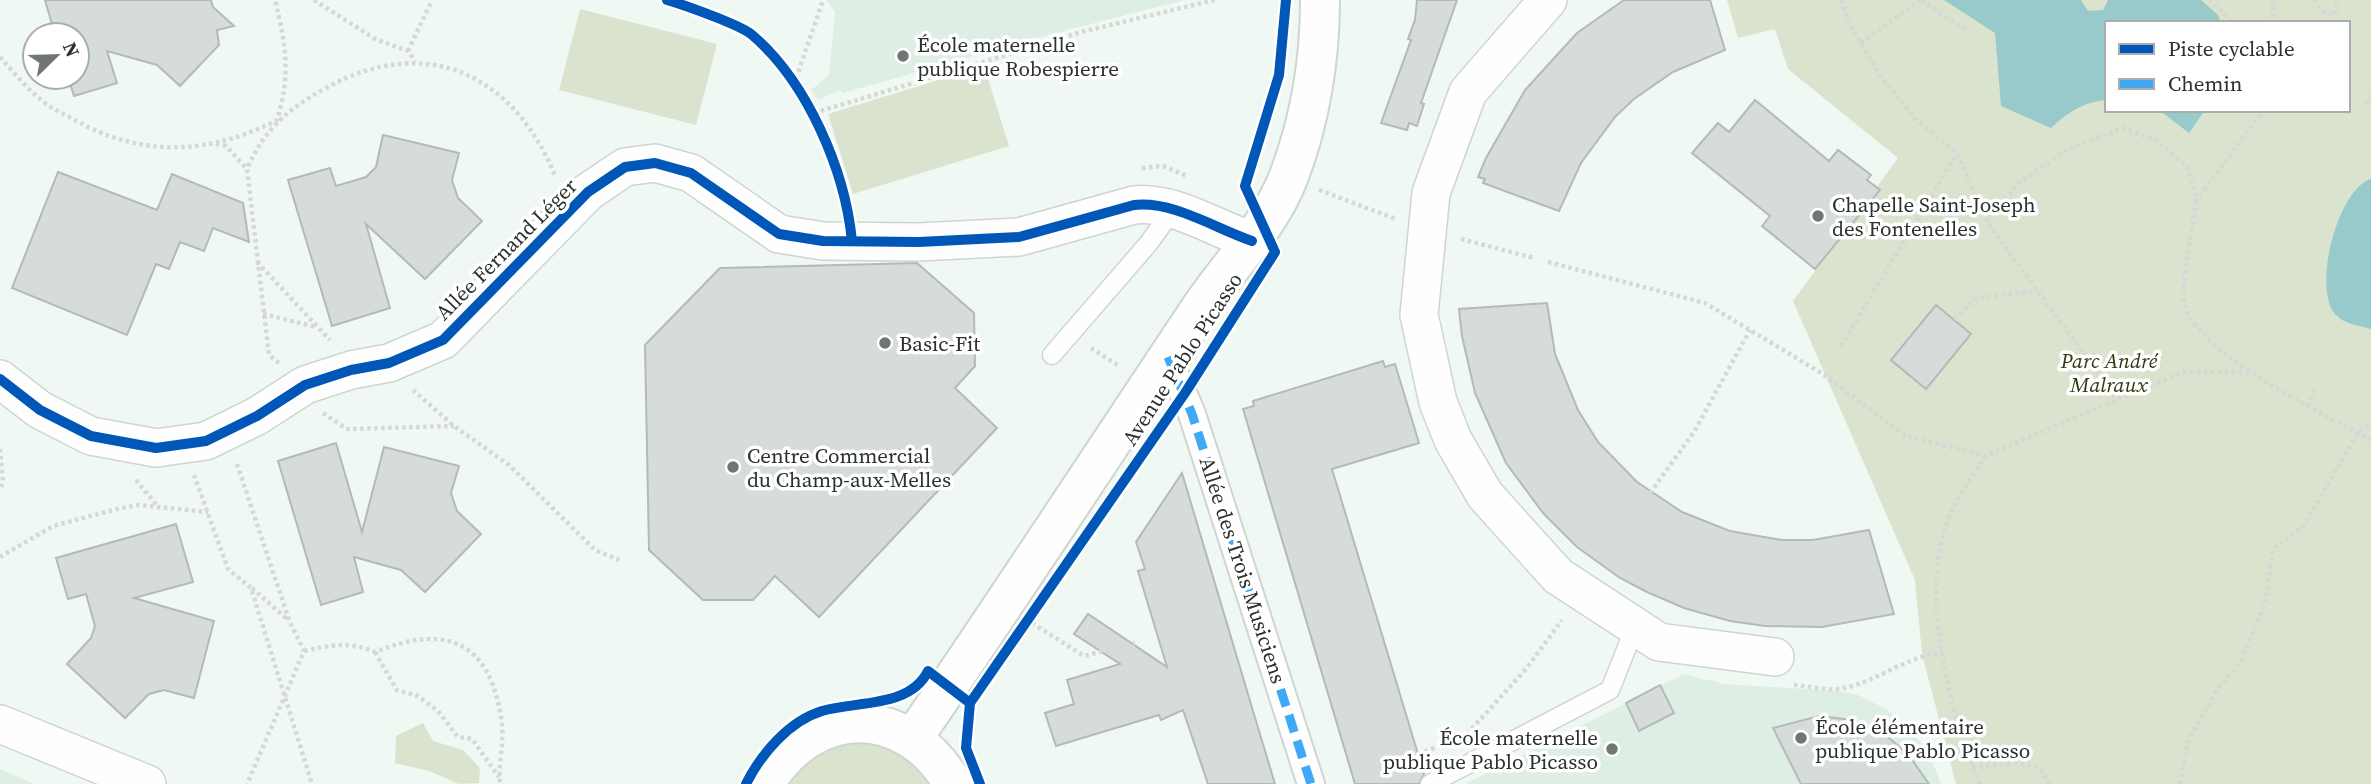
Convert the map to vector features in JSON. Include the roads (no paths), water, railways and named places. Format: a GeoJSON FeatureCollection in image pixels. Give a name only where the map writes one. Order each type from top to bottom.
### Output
{"type":"FeatureCollection","features":[{"type":"Feature","properties":{"kind":"street","name":"Avenue Pablo Picasso"},"geometry":{"type":"LineString","coordinates":[[913,738],[1200,309],[1252,241],[1288,178],[1301,139],[1317,60],[1320,0]]}},
{"type":"Feature","properties":{"kind":"street"},"geometry":{"type":"LineString","coordinates":[[1549,0],[1468,92],[1431,193],[1419,315],[1438,402],[1452,440],[1485,495],[1558,576],[1659,642],[1776,657]]}},
{"type":"Feature","properties":{"kind":"street","name":"Allée Fernand Léger"},"geometry":{"type":"LineString","coordinates":[[0,379],[40,410],[91,436],[156,448],[184,446],[226,433],[304,385],[351,370],[389,363],[443,340],[459,327],[588,192],[625,167],[655,163],[691,173],[779,234],[823,240],[986,241],[1019,237],[1134,205],[1153,204],[1174,208],[1217,229],[1252,241]]}},
{"type":"Feature","properties":{"kind":"street","name":"Allée des Trois Musiciens"},"geometry":{"type":"LineString","coordinates":[[1168,357],[1192,414],[1311,784]]}},
{"type":"Feature","properties":{"kind":"street"},"geometry":{"type":"LineString","coordinates":[[0,724],[147,784]]}},
{"type":"Feature","properties":{"kind":"street"},"geometry":{"type":"LineString","coordinates":[[765,784],[780,760],[808,736],[843,724],[879,725],[913,738],[939,761],[953,784]]}},
{"type":"Feature","properties":{"kind":"lane"},"geometry":{"type":"LineString","coordinates":[[1052,355],[1148,244],[1174,208]]}},
{"type":"Feature","properties":{"kind":"lane"},"geometry":{"type":"LineString","coordinates":[[1430,784],[1610,690],[1635,627]]}},
{"type":"Feature","properties":{"kind":"water"},"geometry":{"type":"Polygon","coordinates":[[[1944,0],[2081,0],[2088,11],[2103,10],[2108,0],[2201,0],[2218,15],[2220,21],[2105,21],[2105,100],[2076,109],[2051,128],[2001,106],[1995,33],[1944,0]]]}},
{"type":"Feature","properties":{"kind":"water"},"geometry":{"type":"Polygon","coordinates":[[[2162,112],[2204,112],[2189,133],[2162,112]]]}},
{"type":"Feature","properties":{"kind":"water"},"geometry":{"type":"Polygon","coordinates":[[[2371,179],[2371,329],[2348,323],[2336,315],[2329,302],[2326,284],[2327,263],[2339,219],[2359,186],[2371,179]]]}},
{"type":"Feature","properties":{"kind":"place","name":"École maternelle publique Robespierre"},"geometry":{"type":"Point","coordinates":[903,56]}},
{"type":"Feature","properties":{"kind":"place","name":"Chapelle Saint-Joseph des Fontenelles"},"geometry":{"type":"Point","coordinates":[1818,216]}},
{"type":"Feature","properties":{"kind":"place","name":"Basic-Fit"},"geometry":{"type":"Point","coordinates":[885,343]}},
{"type":"Feature","properties":{"kind":"place","name":"Centre Commercial du Champ-aux-Melles"},"geometry":{"type":"Point","coordinates":[733,467]}},
{"type":"Feature","properties":{"kind":"place","name":"École élémentaire publique Pablo Picasso"},"geometry":{"type":"Point","coordinates":[1801,738]}},
{"type":"Feature","properties":{"kind":"place","name":"École maternelle publique Pablo Picasso"},"geometry":{"type":"Point","coordinates":[1612,749]}},
{"type":"Feature","properties":{"kind":"park label","name":"Parc André Malraux"},"geometry":{"type":"Point","coordinates":[2109,372]}}]}
